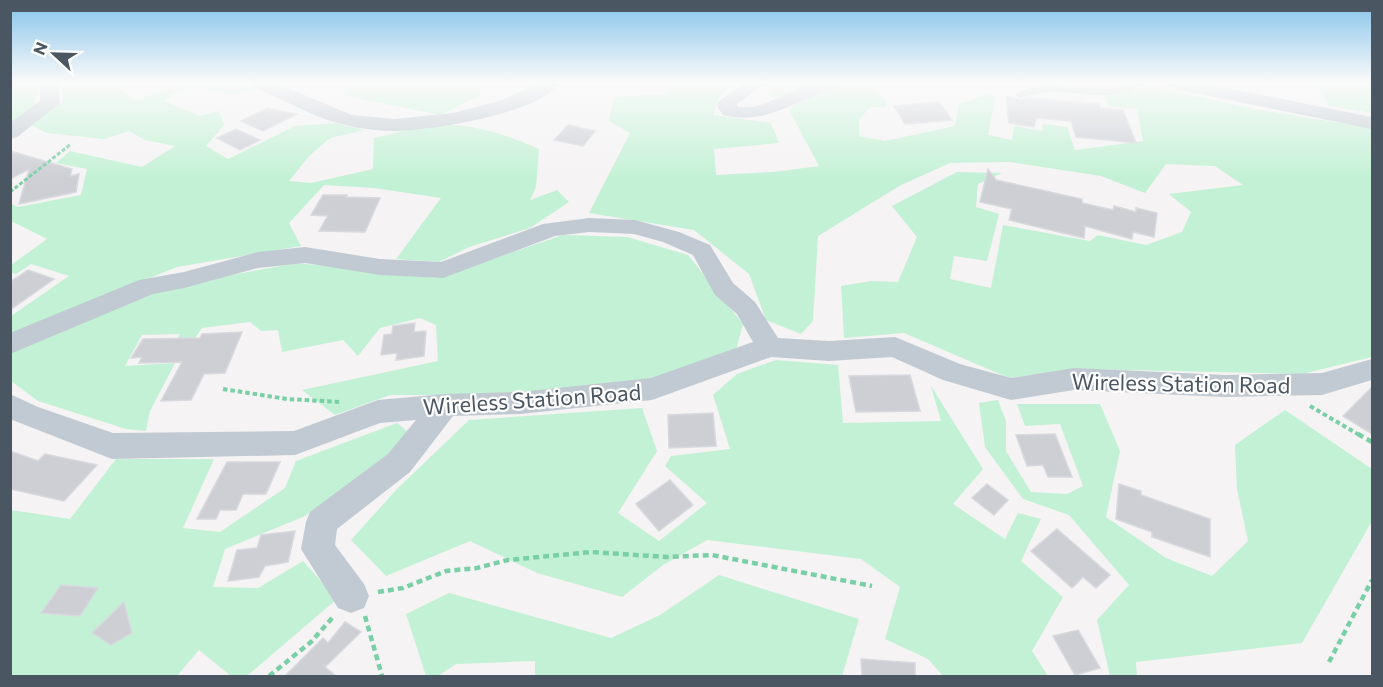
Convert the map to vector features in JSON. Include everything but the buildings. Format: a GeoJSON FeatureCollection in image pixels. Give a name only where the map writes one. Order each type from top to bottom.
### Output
{"type":"FeatureCollection","features":[{"type":"Feature","properties":{"kind":"street"},"geometry":{"type":"LineString","coordinates":[[10,133],[35,115]]}},
{"type":"Feature","properties":{"kind":"street"},"geometry":{"type":"LineString","coordinates":[[333,115],[350,121],[395,124],[469,115]]}},
{"type":"Feature","properties":{"kind":"street"},"geometry":{"type":"LineString","coordinates":[[1333,115],[1372,123]]}},
{"type":"Feature","properties":{"kind":"street"},"geometry":{"type":"LineString","coordinates":[[10,344],[148,286],[184,280],[258,260],[305,255],[380,267],[443,270],[551,229],[589,225],[635,227],[671,237],[702,250],[724,289],[746,308],[770,347]]}},
{"type":"Feature","properties":{"kind":"street","name":"Wireless Station Road"},"geometry":{"type":"LineString","coordinates":[[10,405],[28,415],[112,446],[295,443],[378,412],[445,405],[520,403],[652,389],[770,347],[828,351],[895,347],[953,373],[1011,389],[1074,379],[1172,381],[1225,386],[1322,384],[1372,370]]}},
{"type":"Feature","properties":{"kind":"street"},"geometry":{"type":"LineString","coordinates":[[351,596],[318,549],[322,522],[399,463],[445,405]]}},
{"type":"Feature","properties":{"kind":"path"},"geometry":{"type":"LineString","coordinates":[[10,192],[72,144]]}},
{"type":"Feature","properties":{"kind":"path"},"geometry":{"type":"LineString","coordinates":[[1273,385],[1372,442]]}},
{"type":"Feature","properties":{"kind":"path"},"geometry":{"type":"LineString","coordinates":[[223,389],[287,399],[336,401],[378,412]]}},
{"type":"Feature","properties":{"kind":"path"},"geometry":{"type":"LineString","coordinates":[[269,676],[311,642],[351,596],[404,588],[446,571],[477,568],[508,560],[591,552],[667,557],[712,555],[872,586]]}},
{"type":"Feature","properties":{"kind":"path"},"geometry":{"type":"LineString","coordinates":[[1329,662],[1372,580]]}},
{"type":"Feature","properties":{"kind":"path"},"geometry":{"type":"LineString","coordinates":[[351,596],[365,614],[382,676]]}},
{"type":"Feature","properties":{"kind":"green space"},"geometry":{"type":"Polygon","coordinates":[[[10,115],[26,115],[10,124],[10,115]]]}},
{"type":"Feature","properties":{"kind":"green space"},"geometry":{"type":"Polygon","coordinates":[[[44,115],[220,115],[224,125],[206,146],[228,159],[295,126],[335,123],[365,130],[330,138],[309,156],[289,181],[311,183],[373,169],[374,138],[416,128],[458,125],[513,138],[539,149],[536,187],[530,200],[557,190],[569,202],[530,228],[469,247],[439,262],[396,259],[441,198],[374,188],[324,185],[289,223],[301,246],[177,267],[11,334],[11,316],[69,276],[31,264],[16,274],[11,273],[11,265],[47,239],[11,221],[11,204],[18,207],[81,195],[87,169],[56,163],[70,151],[142,167],[175,146],[145,140],[129,131],[104,139],[47,133],[31,125],[44,115]]]}},
{"type":"Feature","properties":{"kind":"green space"},"geometry":{"type":"Polygon","coordinates":[[[610,115],[713,115],[771,123],[779,143],[714,149],[716,175],[774,172],[819,166],[792,115],[863,115],[859,120],[859,136],[885,141],[955,126],[957,115],[992,115],[988,135],[1012,140],[1014,126],[1042,131],[1043,124],[1067,127],[1075,150],[1143,141],[1138,115],[1291,115],[1372,128],[1372,357],[1302,374],[1079,369],[1009,378],[904,333],[844,338],[841,286],[871,281],[898,282],[917,237],[892,206],[957,172],[1002,173],[978,184],[976,207],[999,214],[987,261],[954,256],[950,279],[991,288],[1003,225],[1090,241],[1098,235],[1146,245],[1182,232],[1191,212],[1169,194],[1243,185],[1215,166],[1166,164],[1145,193],[1101,176],[1010,162],[950,163],[901,185],[818,236],[813,321],[801,334],[766,320],[749,274],[694,230],[589,213],[630,133],[609,121],[610,115]]]}},
{"type":"Feature","properties":{"kind":"green space"},"geometry":{"type":"Polygon","coordinates":[[[563,235],[627,237],[688,255],[743,324],[736,350],[644,382],[522,395],[390,395],[335,415],[302,390],[438,361],[436,325],[420,318],[380,328],[358,356],[343,340],[282,352],[278,330],[261,331],[250,322],[202,328],[185,353],[170,356],[180,334],[142,335],[125,366],[175,363],[150,411],[146,431],[126,429],[38,401],[11,381],[11,350],[135,297],[231,275],[297,263],[437,278],[563,235]]]}},
{"type":"Feature","properties":{"kind":"green space"},"geometry":{"type":"Polygon","coordinates":[[[776,360],[838,365],[843,423],[941,421],[931,386],[983,469],[953,504],[1005,539],[1018,513],[1041,519],[1021,561],[1063,597],[1032,651],[1048,676],[943,676],[928,659],[885,639],[900,587],[861,559],[707,540],[663,565],[622,597],[537,573],[470,541],[386,576],[351,540],[396,490],[469,420],[642,408],[657,451],[618,513],[659,541],[707,503],[665,466],[671,456],[730,449],[713,395],[737,374],[776,360]]]}},
{"type":"Feature","properties":{"kind":"green space"},"geometry":{"type":"Polygon","coordinates":[[[998,400],[1006,421],[1006,451],[1031,492],[1067,494],[1083,486],[1060,424],[1025,426],[1017,404],[1100,404],[1120,451],[1106,517],[1166,558],[1212,576],[1248,541],[1237,489],[1235,445],[1285,410],[1372,469],[1372,521],[1302,643],[1136,662],[1137,676],[1110,676],[1097,620],[1129,585],[1069,515],[1023,499],[985,447],[979,403],[998,400]]]}},
{"type":"Feature","properties":{"kind":"green space"},"geometry":{"type":"Polygon","coordinates":[[[397,423],[412,435],[361,478],[303,517],[225,549],[213,587],[258,588],[303,561],[337,599],[247,676],[231,676],[199,650],[177,676],[11,676],[11,510],[70,519],[116,459],[214,459],[183,528],[220,532],[285,488],[296,461],[397,423]]]}},
{"type":"Feature","properties":{"kind":"green space"},"geometry":{"type":"Polygon","coordinates":[[[719,575],[859,619],[842,676],[535,676],[535,661],[456,664],[438,676],[426,676],[406,614],[449,593],[611,638],[660,615],[719,575]]]}}]}
